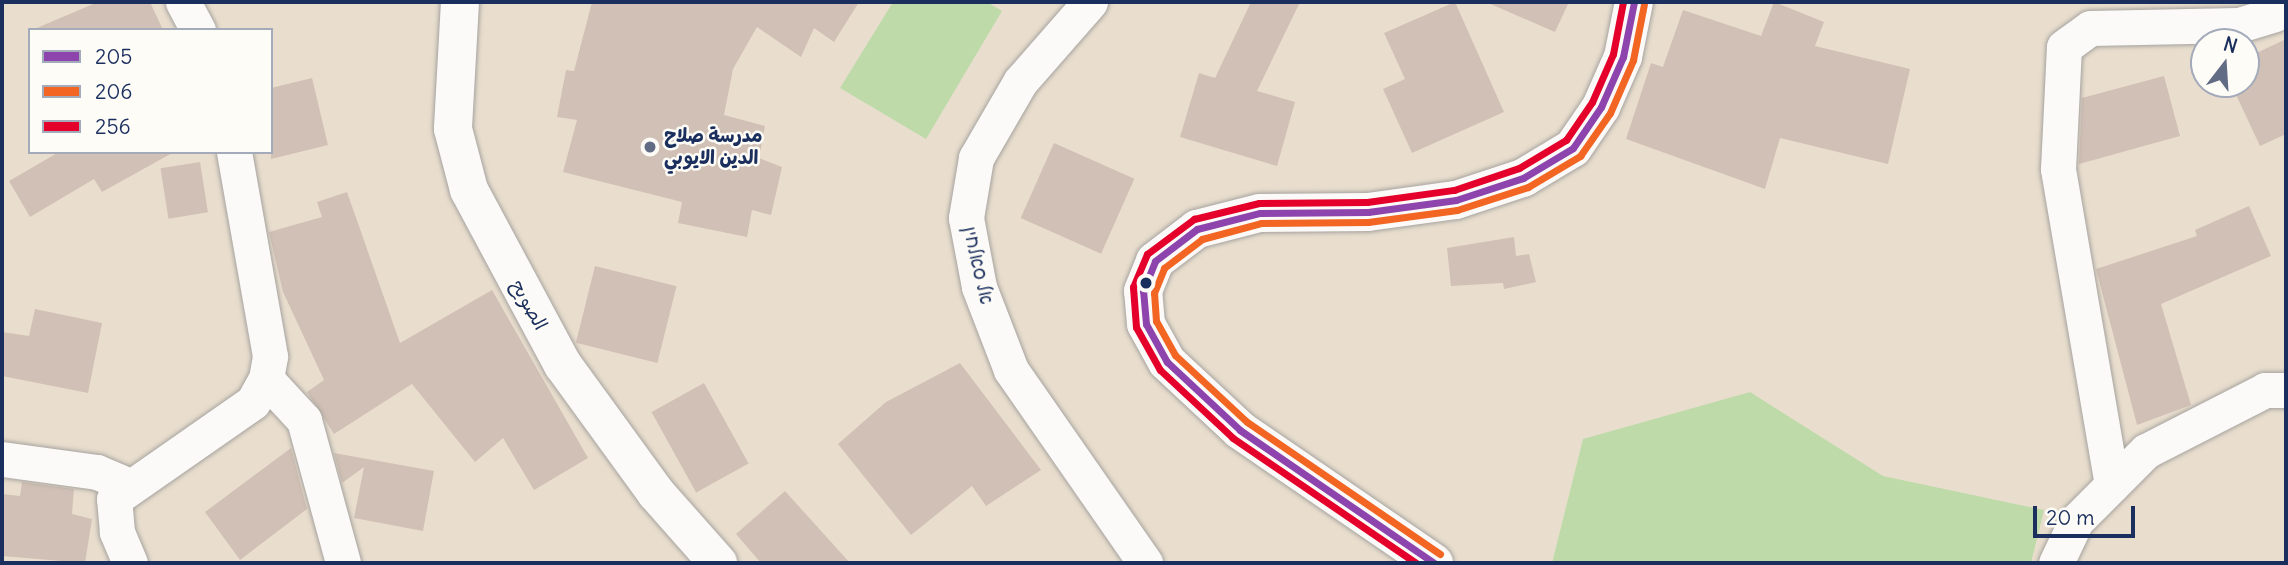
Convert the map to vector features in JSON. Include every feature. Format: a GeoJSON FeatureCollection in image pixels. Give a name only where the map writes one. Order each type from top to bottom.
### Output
{"type":"FeatureCollection","features":[{"type":"Feature","properties":{"kind":"street"},"geometry":{"type":"LineString","coordinates":[[183,2],[197,28]]}},
{"type":"Feature","properties":{"kind":"street","name":"الصويح"},"geometry":{"type":"LineString","coordinates":[[460,2],[453,129],[469,190],[563,365],[656,493],[718,563]]}},
{"type":"Feature","properties":{"kind":"street","name":"אל סאלחין"},"geometry":{"type":"LineString","coordinates":[[1090,2],[1020,82],[976,158],[966,218],[979,287],[1011,370],[1145,563]]}},
{"type":"Feature","properties":{"kind":"street"},"geometry":{"type":"LineString","coordinates":[[1434,563],[1319,488],[1167,362],[1146,324],[1143,291],[1155,261],[1197,229],[1260,213],[1368,212],[1456,200],[1524,178],[1573,148],[1601,107],[1623,57],[1634,2]]}},
{"type":"Feature","properties":{"kind":"street"},"geometry":{"type":"LineString","coordinates":[[2112,485],[2058,169],[2064,47],[2090,29],[2227,26],[2274,14]]}},
{"type":"Feature","properties":{"kind":"street"},"geometry":{"type":"LineString","coordinates":[[131,563],[117,532],[114,499],[128,485],[254,402],[266,379],[270,356],[234,154]]}},
{"type":"Feature","properties":{"kind":"street"},"geometry":{"type":"LineString","coordinates":[[266,379],[304,420],[343,563]]}},
{"type":"Feature","properties":{"kind":"street"},"geometry":{"type":"LineString","coordinates":[[2056,563],[2076,521],[2146,452],[2265,390],[2286,390]]}},
{"type":"Feature","properties":{"kind":"street"},"geometry":{"type":"LineString","coordinates":[[2,459],[97,472],[128,485]]}},
{"type":"Feature","properties":{"kind":"green space"},"geometry":{"type":"Polygon","coordinates":[[[893,2],[987,2],[1002,11],[926,139],[840,88],[893,2]]]}},
{"type":"Feature","properties":{"kind":"green space"},"geometry":{"type":"Polygon","coordinates":[[[1750,392],[1883,476],[2044,510],[2031,563],[1552,563],[1583,439],[1750,392]]]}},
{"type":"Feature","properties":{"kind":"building"},"geometry":{"type":"Polygon","coordinates":[[[98,2],[150,2],[162,28],[37,28],[98,2]]]}},
{"type":"Feature","properties":{"kind":"building"},"geometry":{"type":"Polygon","coordinates":[[[592,2],[859,2],[834,42],[814,28],[801,57],[757,27],[733,69],[724,115],[765,126],[759,158],[782,167],[771,215],[752,210],[747,237],[678,223],[682,202],[563,172],[577,120],[557,117],[566,70],[574,71],[592,2]]]}},
{"type":"Feature","properties":{"kind":"building"},"geometry":{"type":"Polygon","coordinates":[[[1251,2],[1300,2],[1257,91],[1295,102],[1277,166],[1180,137],[1199,73],[1215,78],[1251,2]]]}},
{"type":"Feature","properties":{"kind":"building"},"geometry":{"type":"Polygon","coordinates":[[[1455,2],[1504,112],[1412,153],[1383,89],[1405,79],[1384,33],[1455,2]]]}},
{"type":"Feature","properties":{"kind":"building"},"geometry":{"type":"Polygon","coordinates":[[[1486,2],[1569,2],[1555,32],[1486,2]]]}},
{"type":"Feature","properties":{"kind":"building"},"geometry":{"type":"Polygon","coordinates":[[[1774,2],[1824,22],[1815,46],[1910,69],[1888,164],[1780,138],[1765,189],[1626,139],[1651,63],[1663,67],[1683,10],[1761,36],[1774,2]]]}},
{"type":"Feature","properties":{"kind":"building"},"geometry":{"type":"Polygon","coordinates":[[[2286,39],[2286,134],[2260,146],[2238,98],[2260,98],[2260,51],[2286,39]]]}},
{"type":"Feature","properties":{"kind":"building"},"geometry":{"type":"Polygon","coordinates":[[[2164,76],[2180,136],[2079,164],[2082,98],[2164,76]]]}},
{"type":"Feature","properties":{"kind":"building"},"geometry":{"type":"Polygon","coordinates":[[[312,78],[328,145],[271,159],[273,88],[312,78]]]}},
{"type":"Feature","properties":{"kind":"building"},"geometry":{"type":"Polygon","coordinates":[[[1054,143],[1134,179],[1101,254],[1021,218],[1054,143]]]}},
{"type":"Feature","properties":{"kind":"building"},"geometry":{"type":"Polygon","coordinates":[[[56,154],[170,154],[102,192],[94,179],[30,217],[9,181],[56,154]]]}},
{"type":"Feature","properties":{"kind":"building"},"geometry":{"type":"Polygon","coordinates":[[[200,162],[208,212],[168,219],[160,168],[200,162]]]}},
{"type":"Feature","properties":{"kind":"building"},"geometry":{"type":"Polygon","coordinates":[[[347,192],[400,343],[492,290],[588,458],[534,490],[503,438],[475,462],[412,384],[334,434],[307,392],[324,380],[283,292],[269,232],[322,217],[317,202],[347,192]]]}},
{"type":"Feature","properties":{"kind":"building"},"geometry":{"type":"Polygon","coordinates":[[[2249,206],[2271,256],[2161,304],[2191,405],[2137,425],[2096,269],[2197,236],[2195,230],[2249,206]]]}},
{"type":"Feature","properties":{"kind":"building"},"geometry":{"type":"Polygon","coordinates":[[[1514,237],[1516,256],[1529,254],[1536,282],[1504,289],[1503,283],[1451,286],[1447,248],[1514,237]]]}},
{"type":"Feature","properties":{"kind":"building"},"geometry":{"type":"Polygon","coordinates":[[[595,266],[677,286],[657,363],[576,343],[595,266]]]}},
{"type":"Feature","properties":{"kind":"building"},"geometry":{"type":"Polygon","coordinates":[[[35,309],[102,323],[88,393],[2,376],[2,332],[29,336],[35,309]]]}},
{"type":"Feature","properties":{"kind":"building"},"geometry":{"type":"Polygon","coordinates":[[[960,363],[1041,470],[986,506],[972,486],[911,535],[838,444],[886,402],[960,363]]]}},
{"type":"Feature","properties":{"kind":"building"},"geometry":{"type":"Polygon","coordinates":[[[704,383],[749,463],[696,493],[652,412],[704,383]]]}},
{"type":"Feature","properties":{"kind":"building"},"geometry":{"type":"Polygon","coordinates":[[[291,448],[307,509],[240,560],[205,512],[291,448]]]}},
{"type":"Feature","properties":{"kind":"building"},"geometry":{"type":"Polygon","coordinates":[[[334,453],[434,471],[423,531],[354,518],[364,467],[342,483],[334,453]]]}},
{"type":"Feature","properties":{"kind":"building"},"geometry":{"type":"Polygon","coordinates":[[[22,482],[74,489],[72,514],[92,519],[85,563],[2,556],[2,494],[20,496],[22,482]]]}},
{"type":"Feature","properties":{"kind":"building"},"geometry":{"type":"Polygon","coordinates":[[[785,491],[850,563],[761,563],[736,534],[785,491]]]}},
{"type":"Feature","properties":{"kind":"transit line","name":"256"},"geometry":{"type":"LineString","coordinates":[[1416,563],[1233,438],[1160,370],[1136,327],[1133,287],[1147,254],[1194,219],[1259,203],[1367,202],[1454,190],[1519,168],[1566,140],[1592,102],[1613,54],[1623,2]]}},
{"type":"Feature","properties":{"kind":"transit line","name":"205"},"geometry":{"type":"LineString","coordinates":[[1434,563],[1240,430],[1167,362],[1146,324],[1143,291],[1155,261],[1197,229],[1260,213],[1368,212],[1456,200],[1523,178],[1573,148],[1601,107],[1623,57],[1634,2]]}},
{"type":"Feature","properties":{"kind":"transit line","name":"206"},"geometry":{"type":"LineString","coordinates":[[1440,554],[1247,422],[1175,355],[1156,321],[1154,293],[1164,268],[1202,239],[1261,223],[1368,222],[1457,210],[1528,187],[1580,156],[1610,113],[1633,60],[1644,4]]}},
{"type":"Feature","properties":{"kind":"place","name":"مدرسة صلاح الدين الايوبي"},"geometry":{"type":"Point","coordinates":[650,147]}}]}
